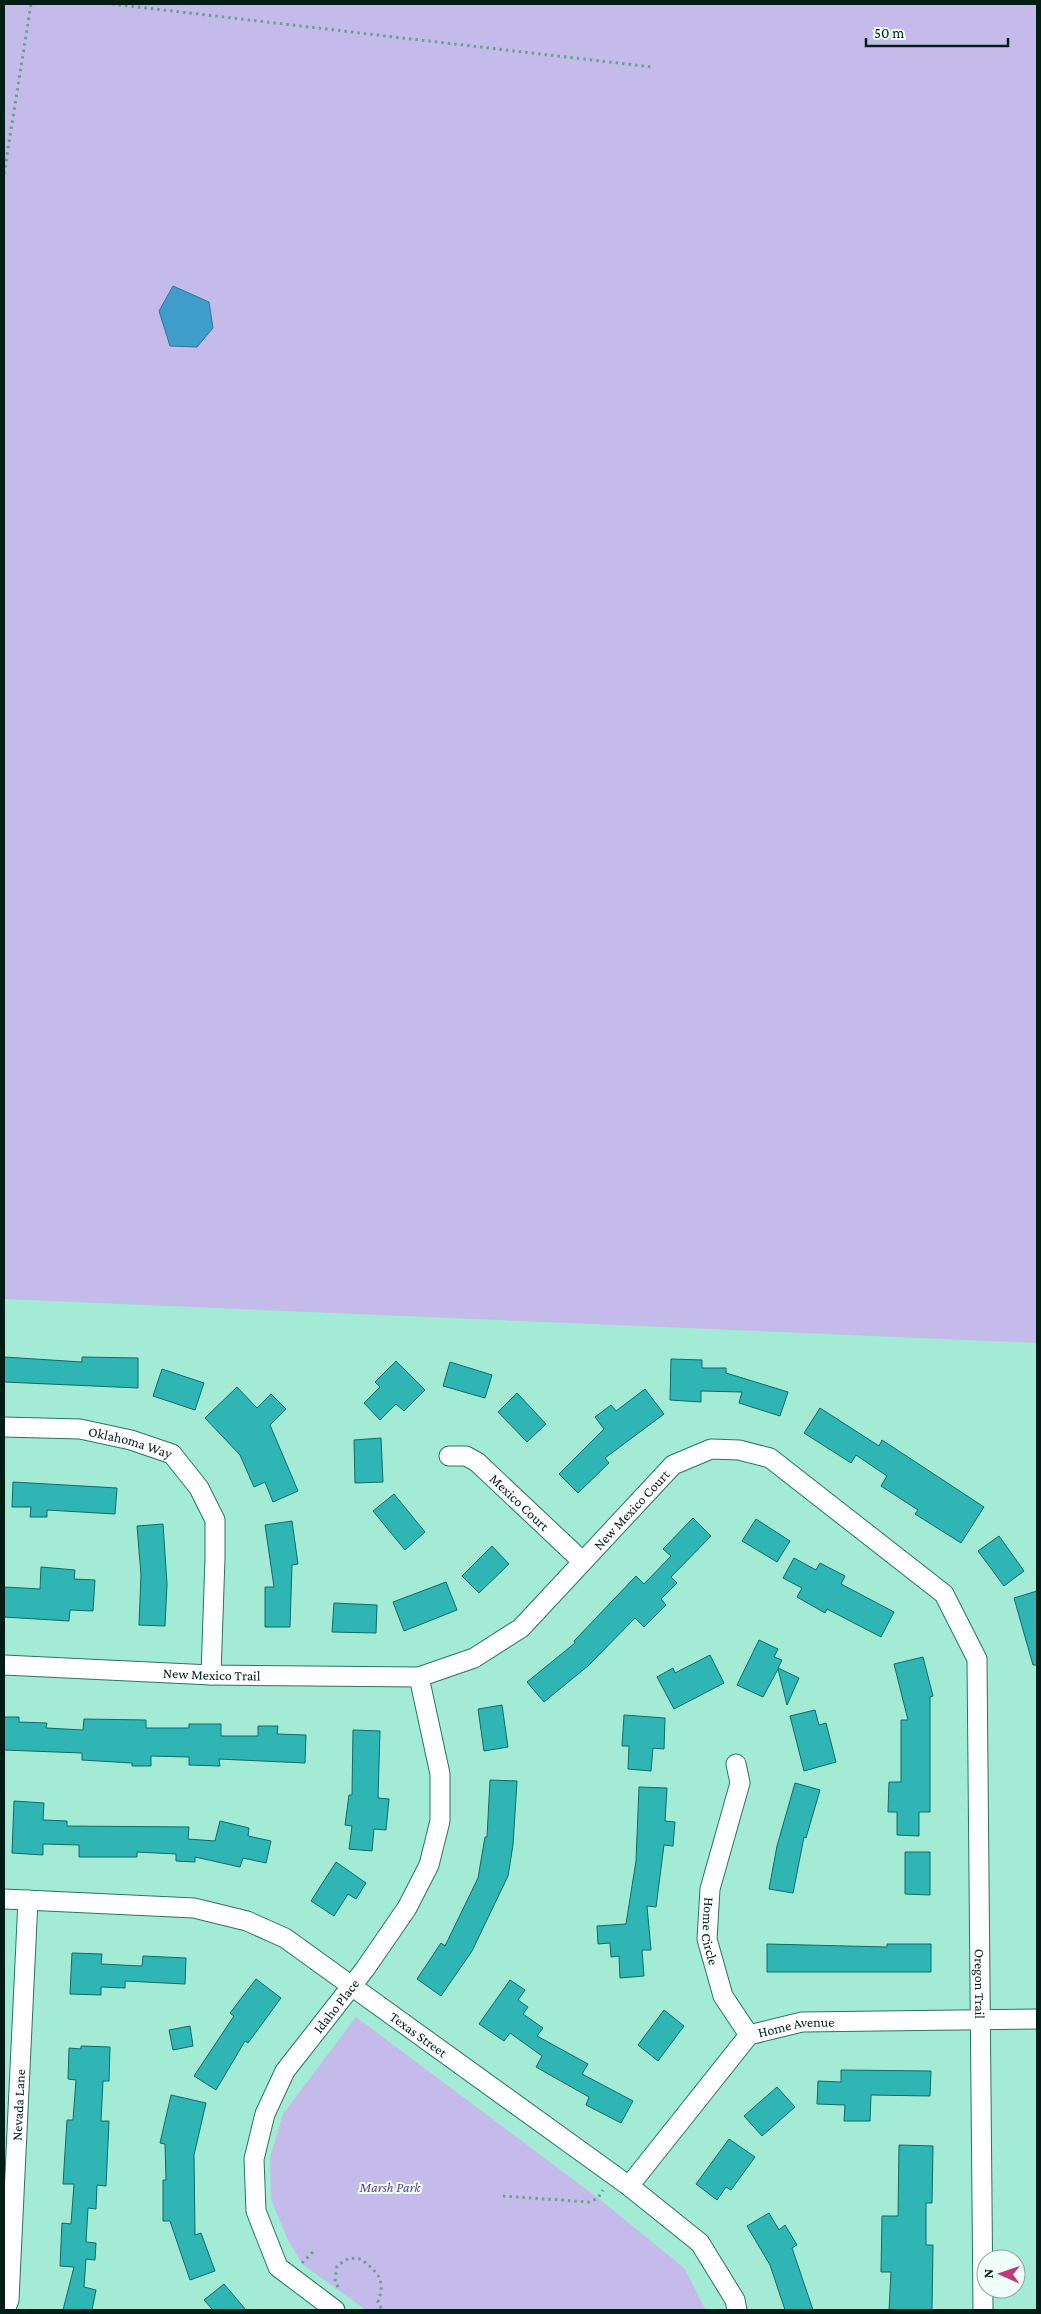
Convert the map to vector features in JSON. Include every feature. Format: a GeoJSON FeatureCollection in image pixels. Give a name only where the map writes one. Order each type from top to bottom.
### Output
{"type":"FeatureCollection","features":[{"type":"Feature","properties":{"kind":"street","name":"Oklahoma Way"},"geometry":{"type":"LineString","coordinates":[[4,1427],[80,1429],[131,1440],[172,1454],[199,1488],[214,1520],[215,1558],[211,1675]]}},
{"type":"Feature","properties":{"kind":"street","name":"New Mexico Court"},"geometry":{"type":"LineString","coordinates":[[419,1677],[474,1658],[520,1628],[672,1465],[711,1449],[739,1450],[770,1458],[944,1594],[978,1658]]}},
{"type":"Feature","properties":{"kind":"street","name":"Mexico Court"},"geometry":{"type":"LineString","coordinates":[[449,1456],[466,1456],[476,1462],[582,1561]]}},
{"type":"Feature","properties":{"kind":"street","name":"Oregon Trail"},"geometry":{"type":"LineString","coordinates":[[978,1658],[983,2310]]}},
{"type":"Feature","properties":{"kind":"street","name":"New Mexico Trail"},"geometry":{"type":"LineString","coordinates":[[4,1664],[211,1675],[419,1677]]}},
{"type":"Feature","properties":{"kind":"street","name":"Idaho Place"},"geometry":{"type":"LineString","coordinates":[[335,2310],[278,2267],[256,2211],[254,2159],[265,2114],[285,2071],[351,1988],[408,1908],[429,1865],[440,1821],[440,1774],[419,1677]]}},
{"type":"Feature","properties":{"kind":"street","name":"Home Circle"},"geometry":{"type":"LineString","coordinates":[[736,1764],[740,1783],[710,1889],[707,1939],[723,1996],[749,2035]]}},
{"type":"Feature","properties":{"kind":"street","name":"Texas Street"},"geometry":{"type":"LineString","coordinates":[[4,1898],[194,1908],[247,1921],[285,1938],[351,1988],[621,2181],[700,2243],[735,2300],[737,2310]]}},
{"type":"Feature","properties":{"kind":"street","name":"Nevada Lane"},"geometry":{"type":"LineString","coordinates":[[5,2310],[9,2300],[11,2136],[28,1900]]}},
{"type":"Feature","properties":{"kind":"street","name":"Home Avenue"},"geometry":{"type":"LineString","coordinates":[[621,2181],[749,2035],[802,2022],[1037,2019]]}},
{"type":"Feature","properties":{"kind":"path"},"geometry":{"type":"LineString","coordinates":[[4,174],[31,4]]}},
{"type":"Feature","properties":{"kind":"path"},"geometry":{"type":"LineString","coordinates":[[112,4],[652,67]]}},
{"type":"Feature","properties":{"kind":"path"},"geometry":{"type":"LineString","coordinates":[[503,2196],[589,2202],[598,2198],[621,2181]]}},
{"type":"Feature","properties":{"kind":"path"},"geometry":{"type":"LineString","coordinates":[[302,2264],[314,2251]]}},
{"type":"Feature","properties":{"kind":"path"},"geometry":{"type":"LineString","coordinates":[[341,2292],[335,2282],[337,2266],[349,2258],[361,2258],[381,2277],[382,2291],[378,2302],[382,2310]]}},
{"type":"Feature","properties":{"kind":"green space"},"geometry":{"type":"Polygon","coordinates":[[[4,4],[1037,4],[1037,1343],[4,1299],[4,4]]]}},
{"type":"Feature","properties":{"kind":"green space","name":"Marsh Park"},"geometry":{"type":"Polygon","coordinates":[[[356,2017],[598,2198],[684,2268],[706,2310],[366,2310],[302,2264],[287,2238],[271,2199],[270,2157],[283,2114],[356,2017]]]}},
{"type":"Feature","properties":{"kind":"water"},"geometry":{"type":"Polygon","coordinates":[[[173,286],[209,302],[213,328],[197,347],[170,346],[159,311],[173,286]]]}},
{"type":"Feature","properties":{"kind":"building"},"geometry":{"type":"Polygon","coordinates":[[[4,1357],[82,1362],[82,1357],[138,1358],[138,1388],[4,1382],[4,1357]]]}},
{"type":"Feature","properties":{"kind":"building"},"geometry":{"type":"Polygon","coordinates":[[[671,1359],[702,1360],[702,1368],[726,1368],[726,1373],[788,1392],[780,1416],[739,1403],[742,1392],[701,1391],[701,1402],[670,1400],[671,1359]]]}},
{"type":"Feature","properties":{"kind":"building"},"geometry":{"type":"Polygon","coordinates":[[[396,1361],[425,1390],[404,1411],[396,1404],[380,1420],[364,1403],[380,1387],[375,1382],[396,1361]]]}},
{"type":"Feature","properties":{"kind":"building"},"geometry":{"type":"Polygon","coordinates":[[[450,1362],[492,1375],[485,1398],[443,1386],[450,1362]]]}},
{"type":"Feature","properties":{"kind":"building"},"geometry":{"type":"Polygon","coordinates":[[[162,1369],[204,1383],[195,1410],[153,1396],[162,1369]]]}},
{"type":"Feature","properties":{"kind":"building"},"geometry":{"type":"Polygon","coordinates":[[[237,1387],[257,1408],[271,1394],[286,1409],[270,1425],[298,1491],[273,1502],[265,1482],[254,1487],[240,1455],[205,1418],[237,1387]]]}},
{"type":"Feature","properties":{"kind":"building"},"geometry":{"type":"Polygon","coordinates":[[[645,1389],[664,1414],[605,1458],[609,1463],[578,1493],[559,1474],[604,1429],[595,1417],[611,1405],[616,1411],[645,1389]]]}},
{"type":"Feature","properties":{"kind":"building"},"geometry":{"type":"Polygon","coordinates":[[[517,1393],[546,1424],[527,1442],[498,1412],[517,1393]]]}},
{"type":"Feature","properties":{"kind":"building"},"geometry":{"type":"Polygon","coordinates":[[[820,1408],[879,1446],[882,1440],[984,1507],[961,1543],[915,1514],[918,1510],[881,1486],[887,1476],[856,1455],[851,1463],[804,1433],[820,1408]]]}},
{"type":"Feature","properties":{"kind":"building"},"geometry":{"type":"Polygon","coordinates":[[[381,1438],[383,1482],[355,1483],[354,1440],[381,1438]]]}},
{"type":"Feature","properties":{"kind":"building"},"geometry":{"type":"Polygon","coordinates":[[[13,1482],[117,1488],[115,1514],[47,1510],[47,1517],[30,1517],[31,1507],[12,1507],[13,1482]]]}},
{"type":"Feature","properties":{"kind":"building"},"geometry":{"type":"Polygon","coordinates":[[[394,1494],[425,1532],[405,1550],[373,1511],[394,1494]]]}},
{"type":"Feature","properties":{"kind":"building"},"geometry":{"type":"Polygon","coordinates":[[[693,1518],[711,1536],[671,1577],[677,1583],[661,1599],[666,1605],[644,1627],[635,1618],[589,1665],[544,1702],[527,1682],[575,1643],[574,1641],[636,1576],[644,1584],[671,1556],[663,1549],[693,1518]]]}},
{"type":"Feature","properties":{"kind":"building"},"geometry":{"type":"Polygon","coordinates":[[[756,1519],[790,1541],[777,1562],[742,1541],[756,1519]]]}},
{"type":"Feature","properties":{"kind":"building"},"geometry":{"type":"Polygon","coordinates":[[[292,1521],[298,1564],[292,1565],[290,1627],[265,1627],[265,1587],[274,1587],[265,1525],[292,1521]]]}},
{"type":"Feature","properties":{"kind":"building"},"geometry":{"type":"Polygon","coordinates":[[[163,1524],[167,1584],[165,1626],[139,1625],[141,1575],[137,1526],[163,1524]]]}},
{"type":"Feature","properties":{"kind":"building"},"geometry":{"type":"Polygon","coordinates":[[[999,1536],[1024,1571],[1004,1586],[978,1551],[999,1536]]]}},
{"type":"Feature","properties":{"kind":"building"},"geometry":{"type":"Polygon","coordinates":[[[492,1546],[509,1564],[479,1593],[462,1576],[492,1546]]]}},
{"type":"Feature","properties":{"kind":"building"},"geometry":{"type":"Polygon","coordinates":[[[794,1558],[816,1570],[820,1563],[845,1576],[841,1584],[894,1612],[881,1637],[827,1609],[825,1613],[797,1597],[802,1588],[783,1578],[794,1558]]]}},
{"type":"Feature","properties":{"kind":"building"},"geometry":{"type":"Polygon","coordinates":[[[41,1567],[75,1570],[74,1579],[95,1580],[93,1611],[70,1610],[69,1621],[4,1617],[4,1587],[40,1589],[41,1567]]]}},
{"type":"Feature","properties":{"kind":"building"},"geometry":{"type":"Polygon","coordinates":[[[446,1582],[457,1610],[404,1631],[393,1602],[446,1582]]]}},
{"type":"Feature","properties":{"kind":"building"},"geometry":{"type":"Polygon","coordinates":[[[1037,1591],[1037,1665],[1033,1665],[1014,1598],[1037,1591]]]}},
{"type":"Feature","properties":{"kind":"building"},"geometry":{"type":"Polygon","coordinates":[[[334,1603],[377,1605],[376,1633],[332,1632],[334,1603]]]}},
{"type":"Feature","properties":{"kind":"building"},"geometry":{"type":"Polygon","coordinates":[[[759,1640],[778,1649],[774,1657],[782,1660],[778,1668],[799,1678],[787,1705],[778,1669],[763,1697],[737,1685],[759,1640]]]}},
{"type":"Feature","properties":{"kind":"building"},"geometry":{"type":"Polygon","coordinates":[[[710,1655],[724,1683],[674,1709],[657,1677],[673,1668],[675,1673],[710,1655]]]}},
{"type":"Feature","properties":{"kind":"building"},"geometry":{"type":"Polygon","coordinates":[[[923,1657],[933,1696],[930,1697],[930,1812],[919,1812],[919,1836],[897,1835],[897,1812],[888,1812],[889,1782],[901,1782],[901,1720],[908,1720],[894,1664],[923,1657]]]}},
{"type":"Feature","properties":{"kind":"building"},"geometry":{"type":"Polygon","coordinates":[[[502,1705],[508,1747],[484,1751],[478,1709],[502,1705]]]}},
{"type":"Feature","properties":{"kind":"building"},"geometry":{"type":"Polygon","coordinates":[[[815,1710],[819,1725],[826,1723],[836,1762],[804,1771],[790,1716],[815,1710]]]}},
{"type":"Feature","properties":{"kind":"building"},"geometry":{"type":"Polygon","coordinates":[[[624,1715],[665,1718],[664,1749],[653,1748],[651,1771],[628,1769],[629,1746],[622,1746],[624,1715]]]}},
{"type":"Feature","properties":{"kind":"building"},"geometry":{"type":"Polygon","coordinates":[[[4,1717],[19,1717],[19,1722],[47,1723],[46,1728],[83,1730],[84,1719],[146,1720],[146,1728],[189,1728],[189,1724],[221,1724],[221,1736],[258,1736],[258,1726],[278,1726],[277,1734],[306,1735],[305,1763],[219,1759],[220,1766],[189,1765],[189,1757],[151,1756],[151,1766],[132,1766],[132,1763],[82,1760],[82,1753],[4,1750],[4,1717]]]}},
{"type":"Feature","properties":{"kind":"building"},"geometry":{"type":"Polygon","coordinates":[[[353,1730],[380,1731],[378,1798],[389,1799],[386,1830],[374,1829],[372,1851],[349,1849],[352,1826],[345,1825],[349,1795],[352,1795],[353,1730]]]}},
{"type":"Feature","properties":{"kind":"building"},"geometry":{"type":"Polygon","coordinates":[[[490,1780],[517,1781],[513,1845],[508,1876],[472,1951],[441,1996],[417,1979],[441,1943],[445,1946],[478,1878],[485,1837],[487,1837],[490,1780]]]}},
{"type":"Feature","properties":{"kind":"building"},"geometry":{"type":"Polygon","coordinates":[[[795,1783],[820,1790],[806,1838],[804,1837],[793,1893],[769,1889],[777,1846],[795,1783]]]}},
{"type":"Feature","properties":{"kind":"building"},"geometry":{"type":"Polygon","coordinates":[[[639,1787],[667,1788],[665,1821],[675,1822],[673,1846],[664,1845],[656,1907],[647,1906],[651,1950],[642,1950],[644,1976],[620,1978],[619,1956],[611,1957],[610,1943],[598,1944],[597,1926],[626,1924],[636,1861],[639,1787]]]}},
{"type":"Feature","properties":{"kind":"building"},"geometry":{"type":"Polygon","coordinates":[[[14,1801],[44,1803],[43,1820],[67,1821],[67,1826],[189,1827],[188,1839],[215,1841],[220,1821],[249,1828],[248,1836],[271,1841],[266,1863],[243,1858],[240,1867],[195,1857],[195,1862],[176,1861],[176,1854],[137,1852],[137,1857],[79,1857],[79,1845],[43,1844],[43,1855],[12,1853],[14,1801]]]}},
{"type":"Feature","properties":{"kind":"building"},"geometry":{"type":"Polygon","coordinates":[[[905,1852],[930,1852],[930,1895],[905,1894],[905,1852]]]}},
{"type":"Feature","properties":{"kind":"building"},"geometry":{"type":"Polygon","coordinates":[[[336,1862],[366,1883],[356,1899],[348,1894],[334,1916],[311,1901],[336,1862]]]}},
{"type":"Feature","properties":{"kind":"building"},"geometry":{"type":"Polygon","coordinates":[[[767,1944],[887,1947],[887,1944],[931,1944],[931,1972],[767,1972],[767,1944]]]}},
{"type":"Feature","properties":{"kind":"building"},"geometry":{"type":"Polygon","coordinates":[[[72,1953],[102,1954],[101,1964],[142,1966],[143,1956],[186,1958],[185,1984],[125,1981],[125,1988],[101,1987],[101,1995],[70,1994],[72,1953]]]}},
{"type":"Feature","properties":{"kind":"building"},"geometry":{"type":"Polygon","coordinates":[[[256,1979],[281,1998],[248,2043],[245,2041],[216,2090],[194,2076],[234,2016],[230,2013],[256,1979]]]}},
{"type":"Feature","properties":{"kind":"building"},"geometry":{"type":"Polygon","coordinates":[[[510,1980],[525,1990],[518,2000],[528,2007],[523,2014],[543,2028],[537,2036],[588,2064],[582,2074],[633,2101],[621,2123],[586,2105],[589,2097],[536,2067],[542,2056],[510,2033],[504,2041],[479,2024],[510,1980]]]}},
{"type":"Feature","properties":{"kind":"building"},"geometry":{"type":"Polygon","coordinates":[[[664,2010],[684,2026],[658,2061],[638,2045],[664,2010]]]}},
{"type":"Feature","properties":{"kind":"building"},"geometry":{"type":"Polygon","coordinates":[[[190,2026],[193,2046],[173,2050],[169,2030],[190,2026]]]}},
{"type":"Feature","properties":{"kind":"building"},"geometry":{"type":"Polygon","coordinates":[[[81,2046],[110,2047],[109,2081],[103,2081],[101,2121],[109,2121],[106,2186],[97,2185],[96,2209],[88,2208],[86,2242],[96,2243],[95,2260],[86,2259],[84,2287],[96,2290],[92,2310],[63,2310],[74,2267],[60,2266],[62,2223],[71,2224],[74,2184],[63,2184],[67,2120],[73,2120],[76,2080],[68,2079],[69,2048],[81,2049],[81,2046]]]}},
{"type":"Feature","properties":{"kind":"building"},"geometry":{"type":"Polygon","coordinates":[[[841,2070],[931,2071],[930,2096],[871,2095],[870,2121],[844,2121],[845,2105],[817,2104],[818,2081],[841,2082],[841,2070]]]}},
{"type":"Feature","properties":{"kind":"building"},"geometry":{"type":"Polygon","coordinates":[[[777,2087],[795,2107],[762,2136],[744,2116],[777,2087]]]}},
{"type":"Feature","properties":{"kind":"building"},"geometry":{"type":"Polygon","coordinates":[[[171,2095],[206,2103],[194,2155],[195,2235],[201,2233],[215,2271],[190,2280],[170,2221],[163,2221],[163,2180],[166,2180],[165,2144],[160,2143],[171,2095]]]}},
{"type":"Feature","properties":{"kind":"building"},"geometry":{"type":"Polygon","coordinates":[[[729,2139],[755,2157],[731,2190],[726,2187],[717,2200],[696,2184],[729,2139]]]}},
{"type":"Feature","properties":{"kind":"building"},"geometry":{"type":"Polygon","coordinates":[[[899,2145],[933,2146],[932,2203],[926,2203],[926,2245],[933,2245],[932,2310],[889,2310],[891,2272],[881,2272],[882,2216],[898,2216],[899,2145]]]}},
{"type":"Feature","properties":{"kind":"building"},"geometry":{"type":"Polygon","coordinates":[[[769,2213],[779,2230],[785,2225],[797,2245],[792,2248],[813,2310],[785,2310],[770,2265],[747,2226],[769,2213]]]}},
{"type":"Feature","properties":{"kind":"building"},"geometry":{"type":"Polygon","coordinates":[[[224,2284],[246,2310],[213,2310],[204,2300],[224,2284]]]}}]}
